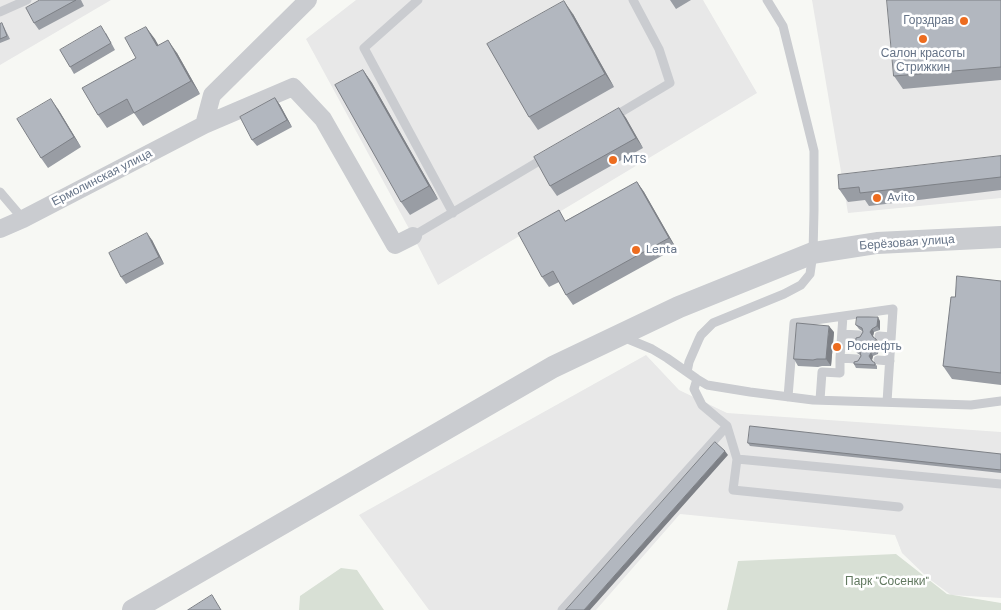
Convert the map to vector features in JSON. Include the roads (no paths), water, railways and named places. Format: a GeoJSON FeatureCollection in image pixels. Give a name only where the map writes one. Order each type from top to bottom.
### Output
{"type":"FeatureCollection","features":[{"type":"Feature","properties":{"kind":"street"},"geometry":{"type":"LineString","coordinates":[[204,125],[212,95],[308,0]]}},
{"type":"Feature","properties":{"kind":"street","name":"Ермолинская улица"},"geometry":{"type":"LineString","coordinates":[[0,230],[204,125],[293,87],[323,118],[395,245],[413,236]]}},
{"type":"Feature","properties":{"kind":"street","name":"Берёзовая улица"},"geometry":{"type":"LineString","coordinates":[[133,610],[554,367],[679,306],[813,253],[877,243],[1001,237]]}},
{"type":"Feature","properties":{"kind":"lane"},"geometry":{"type":"LineString","coordinates":[[0,12],[27,0]]}},
{"type":"Feature","properties":{"kind":"lane"},"geometry":{"type":"LineString","coordinates":[[418,0],[364,48],[453,213]]}},
{"type":"Feature","properties":{"kind":"lane"},"geometry":{"type":"LineString","coordinates":[[603,123],[670,82],[659,49],[633,0]]}},
{"type":"Feature","properties":{"kind":"lane"},"geometry":{"type":"LineString","coordinates":[[687,372],[689,362],[701,335],[713,323],[802,285],[810,274],[813,253],[814,151],[783,26],[767,0]]}},
{"type":"Feature","properties":{"kind":"lane"},"geometry":{"type":"LineString","coordinates":[[413,236],[553,153]]}},
{"type":"Feature","properties":{"kind":"lane"},"geometry":{"type":"LineString","coordinates":[[0,192],[23,219]]}},
{"type":"Feature","properties":{"kind":"lane"},"geometry":{"type":"LineString","coordinates":[[788,397],[794,323],[893,309],[887,402]]}},
{"type":"Feature","properties":{"kind":"lane"},"geometry":{"type":"LineString","coordinates":[[820,400],[822,372],[840,373],[843,316]]}},
{"type":"Feature","properties":{"kind":"lane"},"geometry":{"type":"LineString","coordinates":[[842,334],[858,335]]}},
{"type":"Feature","properties":{"kind":"lane"},"geometry":{"type":"LineString","coordinates":[[619,336],[652,349],[707,385],[820,400],[971,405],[1001,401]]}},
{"type":"Feature","properties":{"kind":"lane"},"geometry":{"type":"LineString","coordinates":[[879,336],[891,337]]}},
{"type":"Feature","properties":{"kind":"lane"},"geometry":{"type":"LineString","coordinates":[[840,358],[857,359]]}},
{"type":"Feature","properties":{"kind":"lane"},"geometry":{"type":"LineString","coordinates":[[878,360],[890,361]]}},
{"type":"Feature","properties":{"kind":"lane"},"geometry":{"type":"LineString","coordinates":[[697,380],[694,390],[702,405],[727,426],[737,459],[734,490],[899,507]]}},
{"type":"Feature","properties":{"kind":"lane"},"geometry":{"type":"LineString","coordinates":[[562,610],[727,426]]}},
{"type":"Feature","properties":{"kind":"lane"},"geometry":{"type":"LineString","coordinates":[[737,459],[1001,484]]}},
{"type":"Feature","properties":{"kind":"place","name":"Горздрав"},"geometry":{"type":"Point","coordinates":[964,21]}},
{"type":"Feature","properties":{"kind":"place","name":"Салон красоты Стрижкин"},"geometry":{"type":"Point","coordinates":[923,39]}},
{"type":"Feature","properties":{"kind":"place","name":"MTS"},"geometry":{"type":"Point","coordinates":[613,160]}},
{"type":"Feature","properties":{"kind":"place","name":"Avito"},"geometry":{"type":"Point","coordinates":[877,198]}},
{"type":"Feature","properties":{"kind":"place","name":"Lenta"},"geometry":{"type":"Point","coordinates":[636,250]}},
{"type":"Feature","properties":{"kind":"place","name":"Роснефть"},"geometry":{"type":"Point","coordinates":[837,347]}},
{"type":"Feature","properties":{"kind":"park label","name":"Парк \"Сосенки\""},"geometry":{"type":"Point","coordinates":[887,582]}}]}
